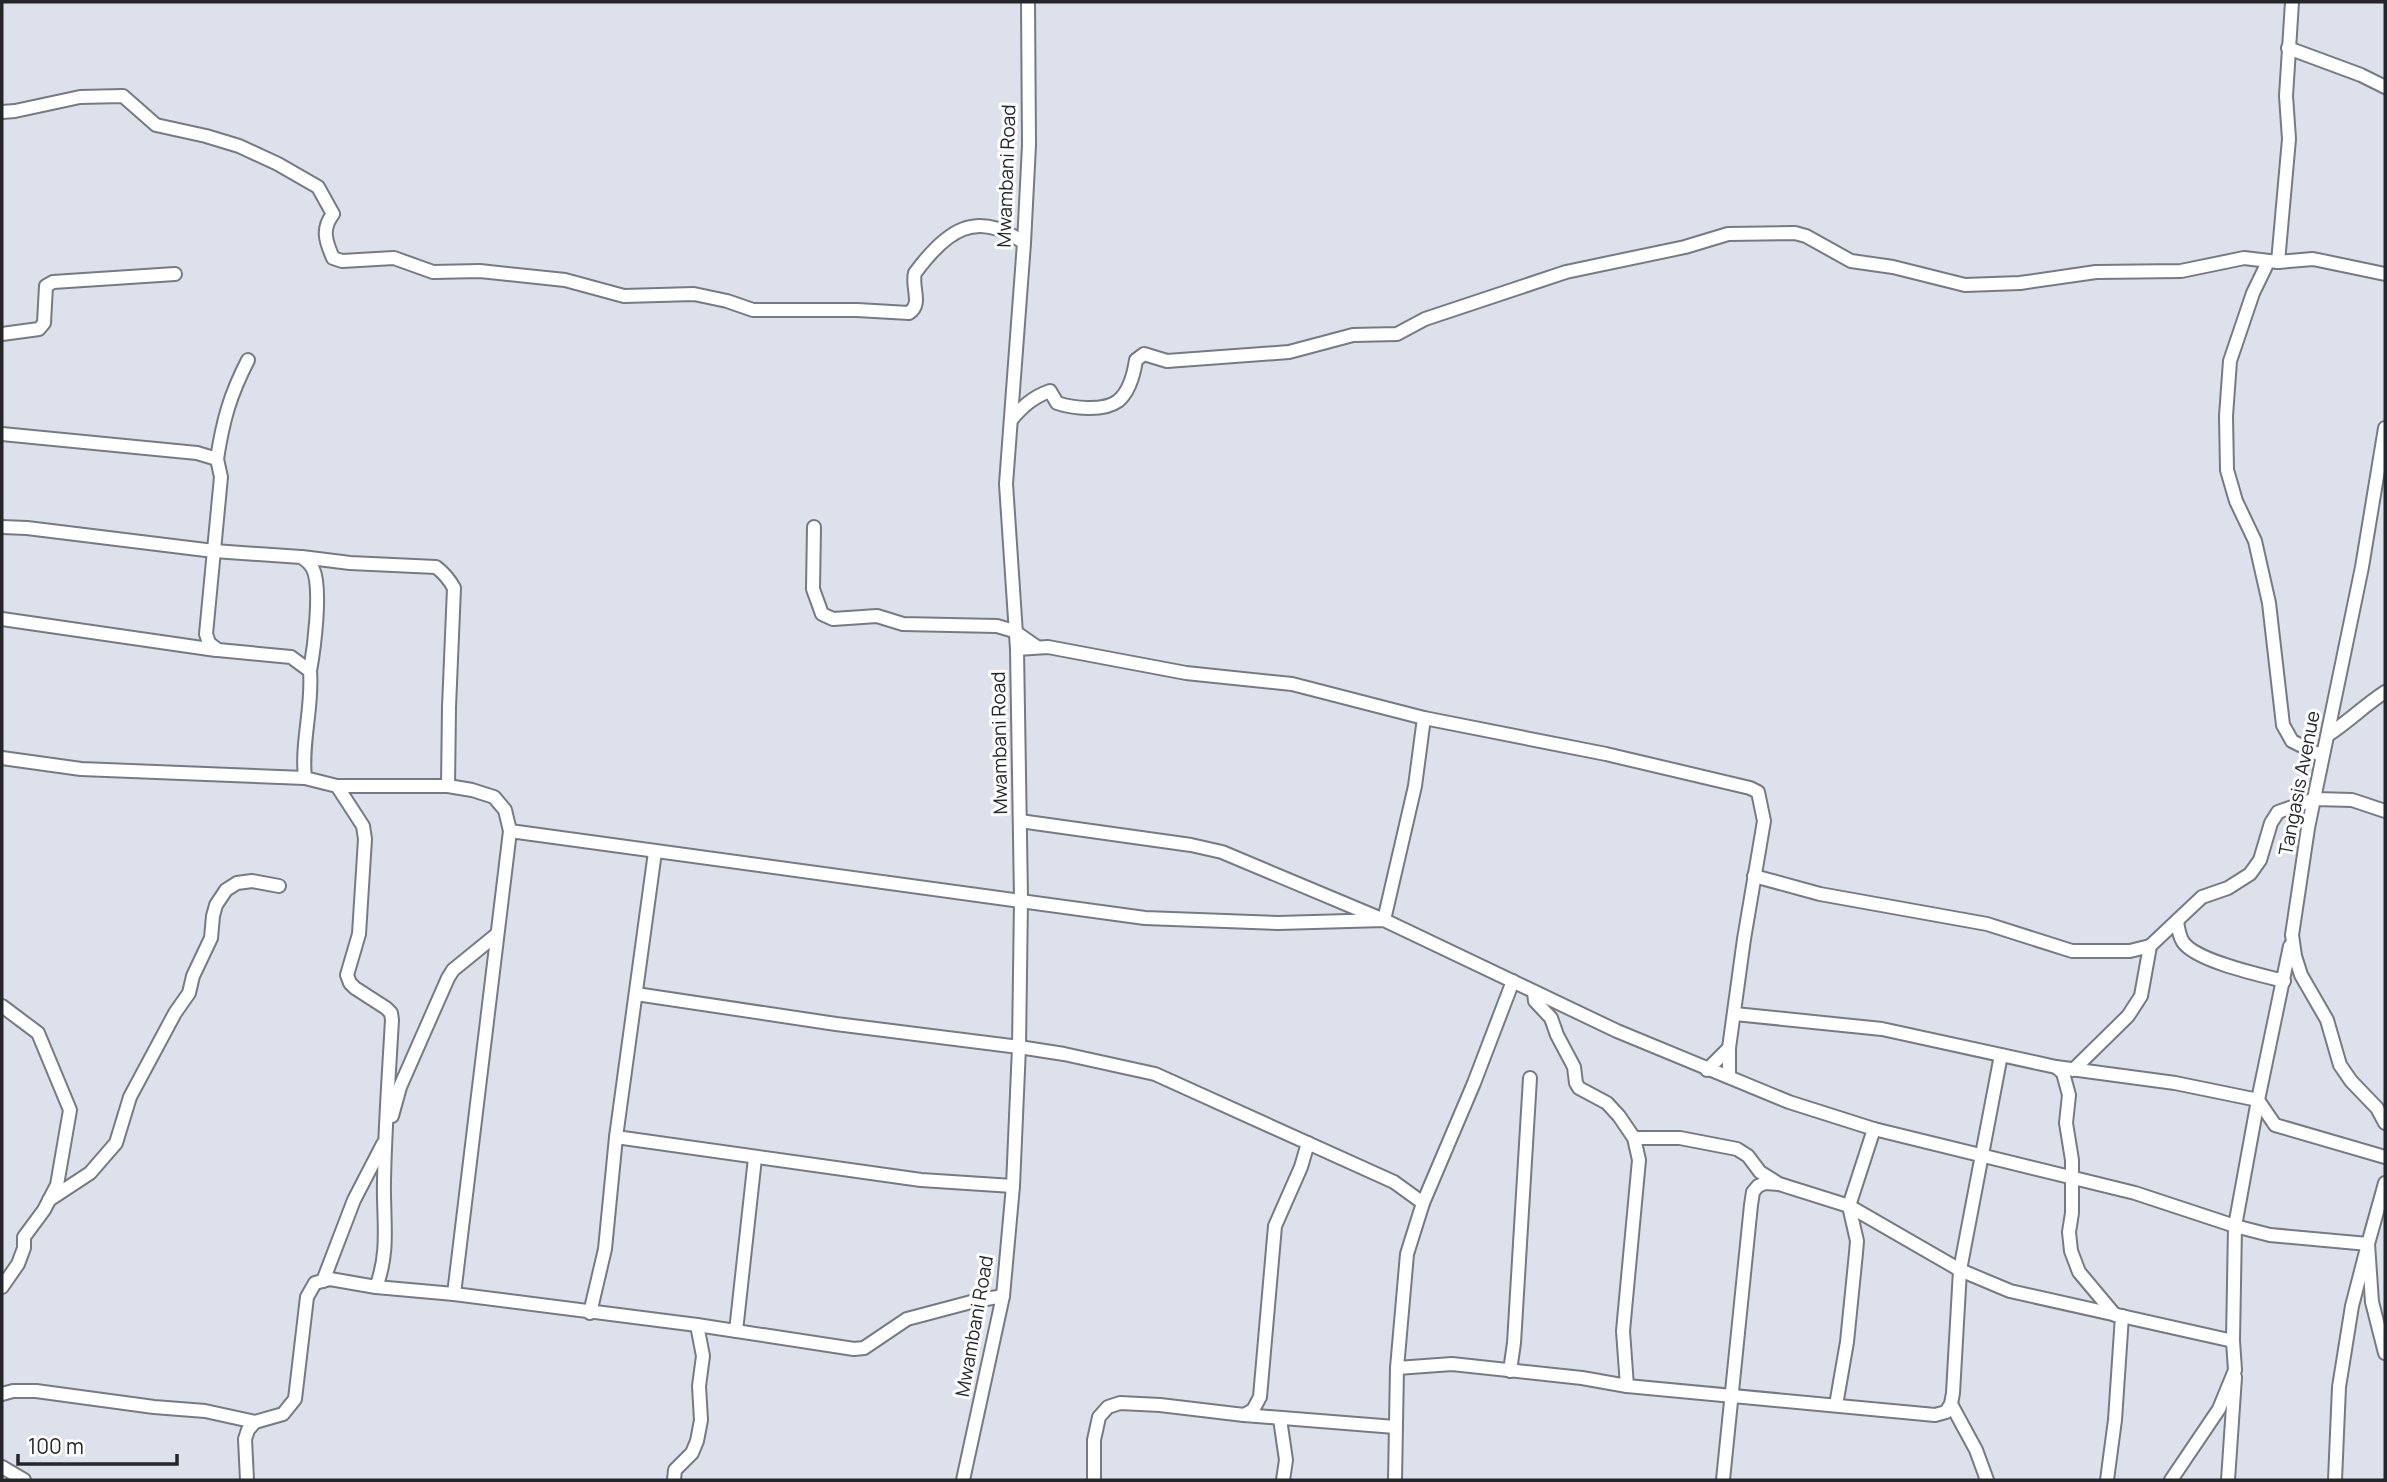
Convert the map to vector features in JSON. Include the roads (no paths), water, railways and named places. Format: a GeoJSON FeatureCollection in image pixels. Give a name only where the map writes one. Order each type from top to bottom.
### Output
{"type":"FeatureCollection","features":[{"type":"Feature","properties":{"kind":"street","name":"Mwambani Road"},"geometry":{"type":"LineString","coordinates":[[963,1480],[1003,1296],[1013,1186],[1019,1047],[1021,899],[1017,649],[1006,484],[1024,243],[1028,145],[1028,2]]}},
{"type":"Feature","properties":{"kind":"street"},"geometry":{"type":"LineString","coordinates":[[2292,2],[2286,96],[2289,139],[2273,262],[2253,293],[2231,362],[2226,416],[2227,470],[2236,501],[2255,541],[2269,603],[2283,725],[2292,741],[2322,756]]}},
{"type":"Feature","properties":{"kind":"street"},"geometry":{"type":"LineString","coordinates":[[2288,48],[2361,75],[2385,87]]}},
{"type":"Feature","properties":{"kind":"street"},"geometry":{"type":"LineString","coordinates":[[2,112],[80,97],[123,96],[156,125],[239,146],[278,163],[318,187],[333,214],[327,222],[325,239],[333,258],[342,261],[394,258],[433,272],[480,271],[565,280],[624,296],[694,294],[753,310],[909,313],[914,310],[916,304],[913,278],[915,273],[945,237],[983,225],[1024,243]]}},
{"type":"Feature","properties":{"kind":"street"},"geometry":{"type":"LineString","coordinates":[[1011,420],[1037,395],[1050,391],[1057,402],[1072,407],[1084,408],[1115,402],[1120,399],[1134,373],[1136,360],[1144,354],[1167,361],[1289,352],[1353,335],[1396,334],[1425,319],[1566,272],[1685,247],[1728,234],[1795,233],[1806,236],[1851,261],[1893,267],[1965,285],[2020,283],[2096,272],[2181,271],[2244,258],[2273,262],[2313,259],[2385,274]]}},
{"type":"Feature","properties":{"kind":"street"},"geometry":{"type":"LineString","coordinates":[[2,334],[39,329],[44,323],[47,286],[53,282],[174,274]]}},
{"type":"Feature","properties":{"kind":"street"},"geometry":{"type":"LineString","coordinates":[[218,650],[209,643],[206,634],[221,477],[217,459],[223,419],[235,384],[248,360]]}},
{"type":"Feature","properties":{"kind":"street","name":"Tangasis Avenue"},"geometry":{"type":"LineString","coordinates":[[2385,428],[2362,567],[2308,828],[2292,935],[2301,975],[2327,1020],[2340,1065],[2377,1108],[2385,1123]]}},
{"type":"Feature","properties":{"kind":"street"},"geometry":{"type":"LineString","coordinates":[[2,433],[197,453],[217,459]]}},
{"type":"Feature","properties":{"kind":"street"},"geometry":{"type":"LineString","coordinates":[[2,527],[214,551],[301,556],[350,563],[436,567],[445,573],[454,588],[448,786]]}},
{"type":"Feature","properties":{"kind":"street"},"geometry":{"type":"LineString","coordinates":[[814,527],[813,589],[822,614],[833,619],[877,616],[903,624],[997,626],[1014,632],[1037,647]]}},
{"type":"Feature","properties":{"kind":"street"},"geometry":{"type":"LineString","coordinates":[[301,556],[314,572],[316,632],[303,761],[305,778]]}},
{"type":"Feature","properties":{"kind":"street"},"geometry":{"type":"LineString","coordinates":[[2,619],[218,650],[291,657],[310,671]]}},
{"type":"Feature","properties":{"kind":"street"},"geometry":{"type":"LineString","coordinates":[[1017,649],[1048,647],[1186,673],[1292,684],[1424,718],[1606,754],[1751,788],[1758,792],[1764,821],[1729,1048],[1729,1077]]}},
{"type":"Feature","properties":{"kind":"street"},"geometry":{"type":"LineString","coordinates":[[2328,736],[2350,721],[2385,684]]}},
{"type":"Feature","properties":{"kind":"street"},"geometry":{"type":"LineString","coordinates":[[2371,701],[2385,692]]}},
{"type":"Feature","properties":{"kind":"street"},"geometry":{"type":"LineString","coordinates":[[1384,920],[1415,786],[1424,718]]}},
{"type":"Feature","properties":{"kind":"street"},"geometry":{"type":"LineString","coordinates":[[2,758],[81,769],[305,778],[337,786],[448,786],[494,797],[505,810],[510,831],[454,1294]]}},
{"type":"Feature","properties":{"kind":"street"},"geometry":{"type":"LineString","coordinates":[[337,786],[363,825],[365,839],[359,934],[347,975],[355,988],[391,1013],[383,1184],[386,1249],[376,1287]]}},
{"type":"Feature","properties":{"kind":"street"},"geometry":{"type":"LineString","coordinates":[[2073,1070],[2128,1016],[2141,996],[2150,946],[2159,934],[2202,897],[2228,888],[2250,874],[2260,860],[2271,823],[2278,812],[2315,799],[2352,800],[2385,811]]}},
{"type":"Feature","properties":{"kind":"street"},"geometry":{"type":"LineString","coordinates":[[1020,821],[1191,845],[1222,852],[1384,920],[1534,992],[1707,1070],[1789,1102],[1874,1129],[2135,1193],[2270,1235],[2368,1244]]}},
{"type":"Feature","properties":{"kind":"street"},"geometry":{"type":"LineString","coordinates":[[510,831],[1145,918],[1278,923],[1384,920]]}},
{"type":"Feature","properties":{"kind":"street"},"geometry":{"type":"LineString","coordinates":[[590,1313],[605,1249],[616,1137],[655,852]]}},
{"type":"Feature","properties":{"kind":"street"},"geometry":{"type":"LineString","coordinates":[[1754,876],[1820,894],[1987,924],[2071,951],[2130,951],[2150,946]]}},
{"type":"Feature","properties":{"kind":"street"},"geometry":{"type":"LineString","coordinates":[[49,1200],[90,1173],[116,1143],[130,1097],[175,1013],[189,993],[193,976],[211,939],[216,905],[226,890],[237,883],[252,881],[279,886]]}},
{"type":"Feature","properties":{"kind":"street"},"geometry":{"type":"LineString","coordinates":[[2176,921],[2181,939],[2195,952],[2222,964],[2284,981]]}},
{"type":"Feature","properties":{"kind":"street"},"geometry":{"type":"LineString","coordinates":[[323,1281],[354,1200],[386,1140],[400,1087],[448,978],[453,970],[496,935]]}},
{"type":"Feature","properties":{"kind":"street"},"geometry":{"type":"LineString","coordinates":[[2228,1480],[2234,1407],[2235,1226],[2292,935]]}},
{"type":"Feature","properties":{"kind":"street"},"geometry":{"type":"LineString","coordinates":[[1395,1480],[1397,1367],[1407,1254],[1423,1203],[1474,1083],[1513,981]]}},
{"type":"Feature","properties":{"kind":"street"},"geometry":{"type":"LineString","coordinates":[[1534,992],[1535,1001],[1551,1018],[1574,1067],[1578,1088],[1606,1104],[1619,1116],[1634,1138],[1639,1160],[1623,1331],[1627,1386]]}},
{"type":"Feature","properties":{"kind":"street"},"geometry":{"type":"LineString","coordinates":[[636,994],[1065,1054],[1155,1074],[1394,1182],[1423,1203]]}},
{"type":"Feature","properties":{"kind":"street"},"geometry":{"type":"LineString","coordinates":[[2,1006],[38,1033],[70,1110],[57,1185],[24,1237],[24,1248],[18,1264],[2,1287]]}},
{"type":"Feature","properties":{"kind":"street"},"geometry":{"type":"LineString","coordinates":[[1735,1014],[1882,1029],[2056,1067],[2175,1083],[2258,1100],[2275,1125],[2385,1157]]}},
{"type":"Feature","properties":{"kind":"street"},"geometry":{"type":"LineString","coordinates":[[1707,1070],[1729,1048]]}},
{"type":"Feature","properties":{"kind":"street"},"geometry":{"type":"LineString","coordinates":[[1397,1367],[1452,1364],[1582,1378],[1627,1386],[1934,1415],[1946,1412],[1951,1404],[1960,1270],[2001,1055]]}},
{"type":"Feature","properties":{"kind":"street"},"geometry":{"type":"LineString","coordinates":[[2056,1067],[2063,1073],[2070,1095],[2066,1123],[2072,1160],[2072,1213],[2069,1232],[2071,1251],[2079,1272],[2119,1316],[2116,1408],[2107,1480]]}},
{"type":"Feature","properties":{"kind":"street"},"geometry":{"type":"LineString","coordinates":[[1510,1371],[1530,1078]]}},
{"type":"Feature","properties":{"kind":"street"},"geometry":{"type":"LineString","coordinates":[[2252,1135],[2275,1125]]}},
{"type":"Feature","properties":{"kind":"street"},"geometry":{"type":"LineString","coordinates":[[1836,1405],[1847,1342],[1857,1241],[1849,1206],[1874,1129]]}},
{"type":"Feature","properties":{"kind":"street"},"geometry":{"type":"LineString","coordinates":[[616,1137],[921,1180],[1013,1186]]}},
{"type":"Feature","properties":{"kind":"street"},"geometry":{"type":"LineString","coordinates":[[1634,1138],[1680,1138],[1737,1149],[1748,1156],[1760,1172],[1779,1184]]}},
{"type":"Feature","properties":{"kind":"street"},"geometry":{"type":"LineString","coordinates":[[1244,1415],[1253,1410],[1260,1397],[1275,1226],[1301,1167],[1308,1143]]}},
{"type":"Feature","properties":{"kind":"street"},"geometry":{"type":"LineString","coordinates":[[736,1331],[755,1158]]}},
{"type":"Feature","properties":{"kind":"street"},"geometry":{"type":"LineString","coordinates":[[1724,1480],[1753,1192],[1765,1183],[1779,1184],[1849,1206],[1960,1270],[2010,1291],[2233,1340]]}},
{"type":"Feature","properties":{"kind":"street"},"geometry":{"type":"LineString","coordinates":[[2334,1480],[2339,1387],[2352,1307],[2385,1183]]}},
{"type":"Feature","properties":{"kind":"street"},"geometry":{"type":"LineString","coordinates":[[2368,1244],[2372,1302],[2385,1353]]}},
{"type":"Feature","properties":{"kind":"street"},"geometry":{"type":"LineString","coordinates":[[2,1394],[36,1391],[205,1411],[255,1422],[283,1414],[295,1399],[307,1297],[315,1283],[330,1279],[376,1287],[454,1294],[697,1325],[846,1348],[864,1348],[907,1319],[1003,1296]]}},
{"type":"Feature","properties":{"kind":"street"},"geometry":{"type":"LineString","coordinates":[[674,1480],[675,1470],[692,1453],[701,1420],[699,1386],[703,1356],[697,1325]]}},
{"type":"Feature","properties":{"kind":"street"},"geometry":{"type":"LineString","coordinates":[[2171,1480],[2220,1409],[2235,1370]]}},
{"type":"Feature","properties":{"kind":"street"},"geometry":{"type":"LineString","coordinates":[[1094,1480],[1094,1440],[1099,1417],[1108,1407],[1120,1403],[1395,1427]]}},
{"type":"Feature","properties":{"kind":"street"},"geometry":{"type":"LineString","coordinates":[[1951,1404],[1976,1450],[1987,1480]]}},
{"type":"Feature","properties":{"kind":"street"},"geometry":{"type":"LineString","coordinates":[[1280,1419],[1286,1460],[1283,1480]]}},
{"type":"Feature","properties":{"kind":"street"},"geometry":{"type":"LineString","coordinates":[[247,1480],[245,1440],[248,1430],[255,1422]]}},
{"type":"Feature","properties":{"kind":"street"},"geometry":{"type":"LineString","coordinates":[[2,1467],[24,1480]]}}]}
